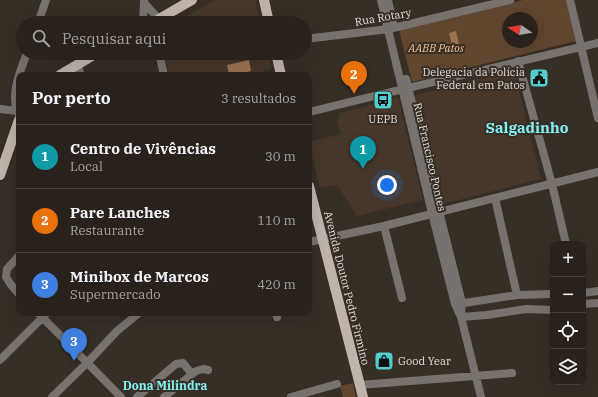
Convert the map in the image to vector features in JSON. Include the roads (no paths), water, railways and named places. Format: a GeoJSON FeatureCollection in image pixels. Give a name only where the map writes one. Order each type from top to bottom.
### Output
{"type":"FeatureCollection","features":[{"type":"Feature","properties":{"kind":"main road"},"geometry":{"type":"LineString","coordinates":[[164,16],[192,0]]}},
{"type":"Feature","properties":{"kind":"main road"},"geometry":{"type":"LineString","coordinates":[[264,0],[267,16]]}},
{"type":"Feature","properties":{"kind":"main road"},"geometry":{"type":"LineString","coordinates":[[64,72],[78,60]]}},
{"type":"Feature","properties":{"kind":"main road"},"geometry":{"type":"LineString","coordinates":[[278,60],[280,72]]}},
{"type":"Feature","properties":{"kind":"main road"},"geometry":{"type":"LineString","coordinates":[[0,175],[16,122]]}},
{"type":"Feature","properties":{"kind":"main road","name":"Avenida Doutor Pedro Firmino"},"geometry":{"type":"LineString","coordinates":[[312,198],[362,397]]}},
{"type":"Feature","properties":{"kind":"street"},"geometry":{"type":"LineString","coordinates":[[40,16],[46,0]]}},
{"type":"Feature","properties":{"kind":"street","name":"Rua Francisco Pontes"},"geometry":{"type":"LineString","coordinates":[[381,0],[391,28]]}},
{"type":"Feature","properties":{"kind":"street","name":"Rua Francisco Pontes"},"geometry":{"type":"LineString","coordinates":[[388,0],[391,28],[405,90],[459,304],[480,397]]}},
{"type":"Feature","properties":{"kind":"street","name":"Rua Rotary"},"geometry":{"type":"LineString","coordinates":[[312,38],[391,28],[507,0]]}},
{"type":"Feature","properties":{"kind":"street"},"geometry":{"type":"LineString","coordinates":[[570,0],[598,118]]}},
{"type":"Feature","properties":{"kind":"street"},"geometry":{"type":"LineString","coordinates":[[144,2],[152,16]]}},
{"type":"Feature","properties":{"kind":"street"},"geometry":{"type":"LineString","coordinates":[[143,16],[144,2]]}},
{"type":"Feature","properties":{"kind":"street"},"geometry":{"type":"LineString","coordinates":[[312,111],[598,43]]}},
{"type":"Feature","properties":{"kind":"street"},"geometry":{"type":"LineString","coordinates":[[20,72],[24,60]]}},
{"type":"Feature","properties":{"kind":"street"},"geometry":{"type":"LineString","coordinates":[[79,60],[81,72]]}},
{"type":"Feature","properties":{"kind":"street"},"geometry":{"type":"LineString","coordinates":[[161,60],[163,72]]}},
{"type":"Feature","properties":{"kind":"street"},"geometry":{"type":"LineString","coordinates":[[518,61],[552,184],[565,241]]}},
{"type":"Feature","properties":{"kind":"street"},"geometry":{"type":"LineString","coordinates":[[16,89],[16,102]]}},
{"type":"Feature","properties":{"kind":"street"},"geometry":{"type":"LineString","coordinates":[[0,109],[16,114]]}},
{"type":"Feature","properties":{"kind":"street"},"geometry":{"type":"LineString","coordinates":[[312,242],[384,226],[598,172]]}},
{"type":"Feature","properties":{"kind":"street"},"geometry":{"type":"LineString","coordinates":[[495,198],[517,296]]}},
{"type":"Feature","properties":{"kind":"street"},"geometry":{"type":"LineString","coordinates":[[384,226],[402,298]]}},
{"type":"Feature","properties":{"kind":"street"},"geometry":{"type":"LineString","coordinates":[[16,259],[4,271],[11,285],[16,291]]}},
{"type":"Feature","properties":{"kind":"street"},"geometry":{"type":"LineString","coordinates":[[586,292],[598,291]]}},
{"type":"Feature","properties":{"kind":"street"},"geometry":{"type":"LineString","coordinates":[[459,304],[517,296],[550,294]]}},
{"type":"Feature","properties":{"kind":"street"},"geometry":{"type":"LineString","coordinates":[[586,304],[598,303]]}},
{"type":"Feature","properties":{"kind":"street"},"geometry":{"type":"LineString","coordinates":[[461,317],[487,316],[526,309],[550,310]]}},
{"type":"Feature","properties":{"kind":"street"},"geometry":{"type":"LineString","coordinates":[[0,360],[40,316]]}},
{"type":"Feature","properties":{"kind":"street"},"geometry":{"type":"LineString","coordinates":[[44,316],[121,397]]}},
{"type":"Feature","properties":{"kind":"street"},"geometry":{"type":"LineString","coordinates":[[52,397],[117,331],[135,316]]}},
{"type":"Feature","properties":{"kind":"street"},"geometry":{"type":"LineString","coordinates":[[137,397],[176,364],[183,363],[192,374]]}},
{"type":"Feature","properties":{"kind":"street"},"geometry":{"type":"LineString","coordinates":[[164,397],[192,374],[199,370],[208,370]]}},
{"type":"Feature","properties":{"kind":"street"},"geometry":{"type":"LineString","coordinates":[[359,385],[512,373]]}},
{"type":"Feature","properties":{"kind":"street"},"geometry":{"type":"LineString","coordinates":[[291,397],[337,384]]}},
{"type":"Feature","properties":{"kind":"place","name":"Delegacia da Polícia Federal em Patos"},"geometry":{"type":"Point","coordinates":[539,78]}},
{"type":"Feature","properties":{"kind":"place","name":"Pare Lanches"},"geometry":{"type":"Point","coordinates":[354,94]}},
{"type":"Feature","properties":{"kind":"place","name":"UEPB"},"geometry":{"type":"Point","coordinates":[383,100]}},
{"type":"Feature","properties":{"kind":"place","name":"Centro de Vivências"},"geometry":{"type":"Point","coordinates":[363,169]}},
{"type":"Feature","properties":{"kind":"place","name":"Minibox de Marcos"},"geometry":{"type":"Point","coordinates":[74,361]}},
{"type":"Feature","properties":{"kind":"place","name":"Good Year"},"geometry":{"type":"Point","coordinates":[384,361]}},
{"type":"Feature","properties":{"kind":"district","name":"Salgadinho"},"geometry":{"type":"Point","coordinates":[527,128]}},
{"type":"Feature","properties":{"kind":"district","name":"Dona Milindra"},"geometry":{"type":"Point","coordinates":[165,386]}},
{"type":"Feature","properties":{"kind":"park label","name":"AABB Patos"},"geometry":{"type":"Point","coordinates":[436,48]}}]}
